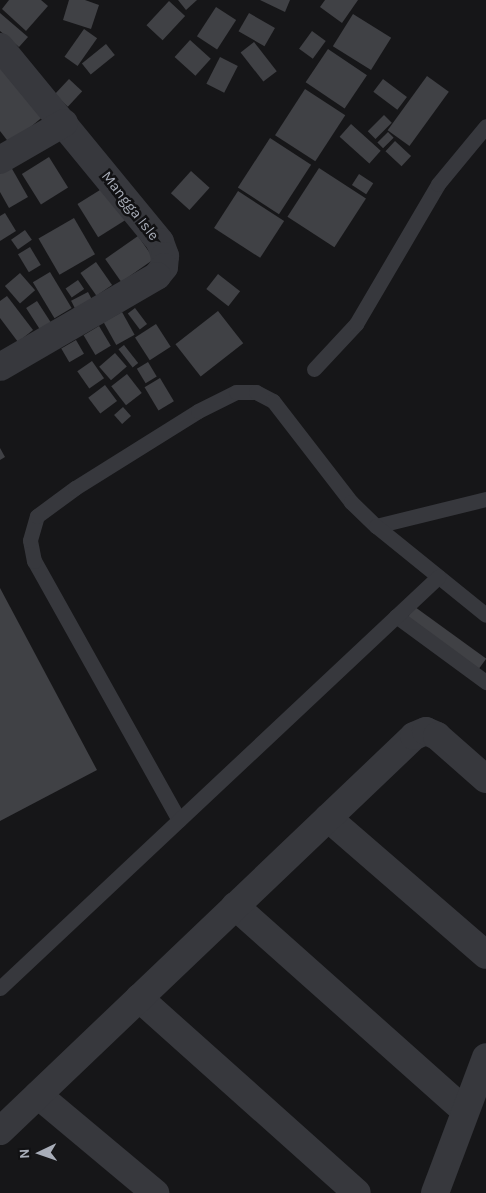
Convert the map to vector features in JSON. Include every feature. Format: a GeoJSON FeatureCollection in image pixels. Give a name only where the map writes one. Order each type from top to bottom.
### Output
{"type":"FeatureCollection","features":[{"type":"Feature","properties":{"kind":"street","name":"Mangga Isle"},"geometry":{"type":"LineString","coordinates":[[0,47],[160,242],[165,256],[164,267],[157,276],[0,368]]}},
{"type":"Feature","properties":{"kind":"street"},"geometry":{"type":"LineString","coordinates":[[0,160],[64,123]]}},
{"type":"Feature","properties":{"kind":"street"},"geometry":{"type":"LineString","coordinates":[[0,1131],[414,736],[426,731],[437,736],[486,779]]}},
{"type":"Feature","properties":{"kind":"street"},"geometry":{"type":"LineString","coordinates":[[328,818],[486,955]]}},
{"type":"Feature","properties":{"kind":"street"},"geometry":{"type":"LineString","coordinates":[[235,906],[465,1112]]}},
{"type":"Feature","properties":{"kind":"street"},"geometry":{"type":"LineString","coordinates":[[139,998],[357,1193]]}},
{"type":"Feature","properties":{"kind":"street"},"geometry":{"type":"LineString","coordinates":[[435,1193],[486,1057]]}},
{"type":"Feature","properties":{"kind":"street"},"geometry":{"type":"LineString","coordinates":[[38,1095],[136,1188]]}},
{"type":"Feature","properties":{"kind":"lane"},"geometry":{"type":"LineString","coordinates":[[314,369],[356,324],[438,184],[486,126]]}},
{"type":"Feature","properties":{"kind":"lane"},"geometry":{"type":"LineString","coordinates":[[179,820],[34,561],[30,540],[37,516],[123,457],[198,411],[236,392],[256,392],[273,401],[351,502],[376,526],[486,614]]}},
{"type":"Feature","properties":{"kind":"lane"},"geometry":{"type":"LineString","coordinates":[[376,526],[486,499]]}},
{"type":"Feature","properties":{"kind":"lane"},"geometry":{"type":"LineString","coordinates":[[0,988],[438,577]]}},
{"type":"Feature","properties":{"kind":"lane"},"geometry":{"type":"LineString","coordinates":[[396,616],[486,682]]}},
{"type":"Feature","properties":{"kind":"building"},"geometry":{"type":"Polygon","coordinates":[[[9,0],[41,0],[48,6],[26,31],[2,9],[9,0]]]}},
{"type":"Feature","properties":{"kind":"building"},"geometry":{"type":"Polygon","coordinates":[[[69,0],[85,0],[99,5],[91,29],[63,20],[69,0]]]}},
{"type":"Feature","properties":{"kind":"building"},"geometry":{"type":"Polygon","coordinates":[[[178,0],[197,0],[186,10],[178,0]]]}},
{"type":"Feature","properties":{"kind":"building"},"geometry":{"type":"Polygon","coordinates":[[[260,0],[290,0],[285,12],[260,0]]]}},
{"type":"Feature","properties":{"kind":"building"},"geometry":{"type":"Polygon","coordinates":[[[325,0],[358,0],[342,23],[320,7],[325,0]]]}},
{"type":"Feature","properties":{"kind":"building"},"geometry":{"type":"Polygon","coordinates":[[[169,1],[185,16],[163,40],[146,25],[169,1]]]}},
{"type":"Feature","properties":{"kind":"building"},"geometry":{"type":"Polygon","coordinates":[[[216,7],[236,20],[217,49],[197,36],[216,7]]]}},
{"type":"Feature","properties":{"kind":"building"},"geometry":{"type":"Polygon","coordinates":[[[0,13],[28,37],[19,47],[0,31],[0,13]]]}},
{"type":"Feature","properties":{"kind":"building"},"geometry":{"type":"Polygon","coordinates":[[[249,13],[275,28],[264,46],[238,31],[249,13]]]}},
{"type":"Feature","properties":{"kind":"building"},"geometry":{"type":"Polygon","coordinates":[[[353,14],[391,38],[371,70],[333,46],[353,14]]]}},
{"type":"Feature","properties":{"kind":"building"},"geometry":{"type":"Polygon","coordinates":[[[84,29],[97,38],[78,66],[64,57],[84,29]]]}},
{"type":"Feature","properties":{"kind":"building"},"geometry":{"type":"Polygon","coordinates":[[[312,31],[326,41],[313,59],[299,49],[312,31]]]}},
{"type":"Feature","properties":{"kind":"building"},"geometry":{"type":"Polygon","coordinates":[[[190,40],[211,59],[195,76],[175,57],[190,40]]]}},
{"type":"Feature","properties":{"kind":"building"},"geometry":{"type":"Polygon","coordinates":[[[254,42],[277,71],[263,82],[241,52],[254,42]]]}},
{"type":"Feature","properties":{"kind":"building"},"geometry":{"type":"Polygon","coordinates":[[[106,44],[115,55],[91,74],[82,64],[106,44]]]}},
{"type":"Feature","properties":{"kind":"building"},"geometry":{"type":"Polygon","coordinates":[[[328,49],[367,75],[345,108],[306,82],[328,49]]]}},
{"type":"Feature","properties":{"kind":"building"},"geometry":{"type":"Polygon","coordinates":[[[220,57],[238,66],[224,93],[206,84],[220,57]]]}},
{"type":"Feature","properties":{"kind":"building"},"geometry":{"type":"Polygon","coordinates":[[[0,63],[45,115],[10,144],[0,131],[0,63]]]}},
{"type":"Feature","properties":{"kind":"building"},"geometry":{"type":"Polygon","coordinates":[[[427,76],[449,92],[409,146],[388,130],[427,76]]]}},
{"type":"Feature","properties":{"kind":"building"},"geometry":{"type":"Polygon","coordinates":[[[69,79],[82,91],[68,107],[55,94],[69,79]]]}},
{"type":"Feature","properties":{"kind":"building"},"geometry":{"type":"Polygon","coordinates":[[[383,79],[407,97],[397,110],[373,92],[383,79]]]}},
{"type":"Feature","properties":{"kind":"building"},"geometry":{"type":"Polygon","coordinates":[[[305,89],[345,115],[315,161],[275,135],[305,89]]]}},
{"type":"Feature","properties":{"kind":"building"},"geometry":{"type":"Polygon","coordinates":[[[384,115],[392,123],[376,139],[368,131],[384,115]]]}},
{"type":"Feature","properties":{"kind":"building"},"geometry":{"type":"Polygon","coordinates":[[[351,124],[381,151],[369,163],[340,137],[351,124]]]}},
{"type":"Feature","properties":{"kind":"building"},"geometry":{"type":"Polygon","coordinates":[[[388,132],[394,138],[383,148],[377,143],[388,132]]]}},
{"type":"Feature","properties":{"kind":"building"},"geometry":{"type":"Polygon","coordinates":[[[270,138],[311,165],[279,214],[238,187],[270,138]]]}},
{"type":"Feature","properties":{"kind":"building"},"geometry":{"type":"Polygon","coordinates":[[[395,141],[411,156],[402,166],[385,151],[395,141]]]}},
{"type":"Feature","properties":{"kind":"building"},"geometry":{"type":"Polygon","coordinates":[[[49,157],[68,188],[41,204],[22,174],[49,157]]]}},
{"type":"Feature","properties":{"kind":"building"},"geometry":{"type":"Polygon","coordinates":[[[11,167],[28,197],[9,208],[0,192],[0,173],[11,167]]]}},
{"type":"Feature","properties":{"kind":"building"},"geometry":{"type":"Polygon","coordinates":[[[319,168],[366,198],[334,247],[287,217],[319,168]]]}},
{"type":"Feature","properties":{"kind":"building"},"geometry":{"type":"Polygon","coordinates":[[[191,171],[210,188],[190,210],[171,193],[191,171]]]}},
{"type":"Feature","properties":{"kind":"building"},"geometry":{"type":"Polygon","coordinates":[[[359,174],[373,183],[366,194],[352,185],[359,174]]]}},
{"type":"Feature","properties":{"kind":"building"},"geometry":{"type":"Polygon","coordinates":[[[108,185],[129,218],[98,237],[77,204],[108,185]]]}},
{"type":"Feature","properties":{"kind":"building"},"geometry":{"type":"Polygon","coordinates":[[[238,191],[284,221],[260,258],[214,228],[238,191]]]}},
{"type":"Feature","properties":{"kind":"building"},"geometry":{"type":"Polygon","coordinates":[[[5,213],[16,231],[0,241],[0,216],[5,213]]]}},
{"type":"Feature","properties":{"kind":"building"},"geometry":{"type":"Polygon","coordinates":[[[74,218],[95,254],[59,275],[38,238],[74,218]]]}},
{"type":"Feature","properties":{"kind":"building"},"geometry":{"type":"Polygon","coordinates":[[[25,230],[32,240],[18,250],[11,240],[25,230]]]}},
{"type":"Feature","properties":{"kind":"building"},"geometry":{"type":"Polygon","coordinates":[[[138,236],[154,259],[121,282],[105,259],[138,236]]]}},
{"type":"Feature","properties":{"kind":"building"},"geometry":{"type":"Polygon","coordinates":[[[30,247],[41,265],[29,272],[18,254],[30,247]]]}},
{"type":"Feature","properties":{"kind":"building"},"geometry":{"type":"Polygon","coordinates":[[[96,262],[112,285],[96,296],[80,273],[96,262]]]}},
{"type":"Feature","properties":{"kind":"building"},"geometry":{"type":"Polygon","coordinates":[[[50,272],[72,308],[54,318],[33,282],[50,272]]]}},
{"type":"Feature","properties":{"kind":"building"},"geometry":{"type":"Polygon","coordinates":[[[20,273],[35,290],[20,303],[5,286],[20,273]]]}},
{"type":"Feature","properties":{"kind":"building"},"geometry":{"type":"Polygon","coordinates":[[[218,274],[240,291],[228,306],[206,289],[218,274]]]}},
{"type":"Feature","properties":{"kind":"building"},"geometry":{"type":"Polygon","coordinates":[[[78,280],[84,289],[72,298],[66,288],[78,280]]]}},
{"type":"Feature","properties":{"kind":"building"},"geometry":{"type":"Polygon","coordinates":[[[88,292],[93,302],[76,310],[71,301],[88,292]]]}},
{"type":"Feature","properties":{"kind":"building"},"geometry":{"type":"Polygon","coordinates":[[[7,296],[33,330],[18,342],[0,318],[0,301],[7,296]]]}},
{"type":"Feature","properties":{"kind":"building"},"geometry":{"type":"Polygon","coordinates":[[[37,301],[52,324],[41,331],[26,308],[37,301]]]}},
{"type":"Feature","properties":{"kind":"building"},"geometry":{"type":"Polygon","coordinates":[[[135,308],[147,324],[140,329],[128,313],[135,308]]]}},
{"type":"Feature","properties":{"kind":"building"},"geometry":{"type":"Polygon","coordinates":[[[218,311],[243,343],[201,377],[175,344],[218,311]]]}},
{"type":"Feature","properties":{"kind":"building"},"geometry":{"type":"Polygon","coordinates":[[[122,312],[135,335],[116,345],[104,322],[122,312]]]}},
{"type":"Feature","properties":{"kind":"building"},"geometry":{"type":"Polygon","coordinates":[[[156,324],[171,347],[150,360],[135,338],[156,324]]]}},
{"type":"Feature","properties":{"kind":"building"},"geometry":{"type":"Polygon","coordinates":[[[99,326],[111,346],[95,355],[84,335],[99,326]]]}},
{"type":"Feature","properties":{"kind":"building"},"geometry":{"type":"Polygon","coordinates":[[[76,340],[84,354],[69,362],[61,348],[76,340]]]}},
{"type":"Feature","properties":{"kind":"building"},"geometry":{"type":"Polygon","coordinates":[[[124,345],[138,363],[133,367],[118,349],[124,345]]]}},
{"type":"Feature","properties":{"kind":"building"},"geometry":{"type":"Polygon","coordinates":[[[115,353],[127,367],[111,380],[99,367],[115,353]]]}},
{"type":"Feature","properties":{"kind":"building"},"geometry":{"type":"Polygon","coordinates":[[[92,361],[104,378],[89,389],[77,371],[92,361]]]}},
{"type":"Feature","properties":{"kind":"building"},"geometry":{"type":"Polygon","coordinates":[[[148,362],[157,377],[146,383],[137,369],[148,362]]]}},
{"type":"Feature","properties":{"kind":"building"},"geometry":{"type":"Polygon","coordinates":[[[127,374],[142,393],[126,405],[111,386],[127,374]]]}},
{"type":"Feature","properties":{"kind":"building"},"geometry":{"type":"Polygon","coordinates":[[[160,378],[174,401],[158,410],[145,387],[160,378]]]}},
{"type":"Feature","properties":{"kind":"building"},"geometry":{"type":"Polygon","coordinates":[[[105,385],[117,401],[100,414],[88,398],[105,385]]]}},
{"type":"Feature","properties":{"kind":"building"},"geometry":{"type":"Polygon","coordinates":[[[123,407],[131,416],[122,424],[114,415],[123,407]]]}},
{"type":"Feature","properties":{"kind":"building"},"geometry":{"type":"Polygon","coordinates":[[[0,448],[5,457],[0,460],[0,448]]]}},
{"type":"Feature","properties":{"kind":"building"},"geometry":{"type":"Polygon","coordinates":[[[0,588],[97,770],[0,821],[0,588]]]}},
{"type":"Feature","properties":{"kind":"building"},"geometry":{"type":"Polygon","coordinates":[[[415,607],[486,659],[479,669],[407,618],[415,607]]]}}]}
